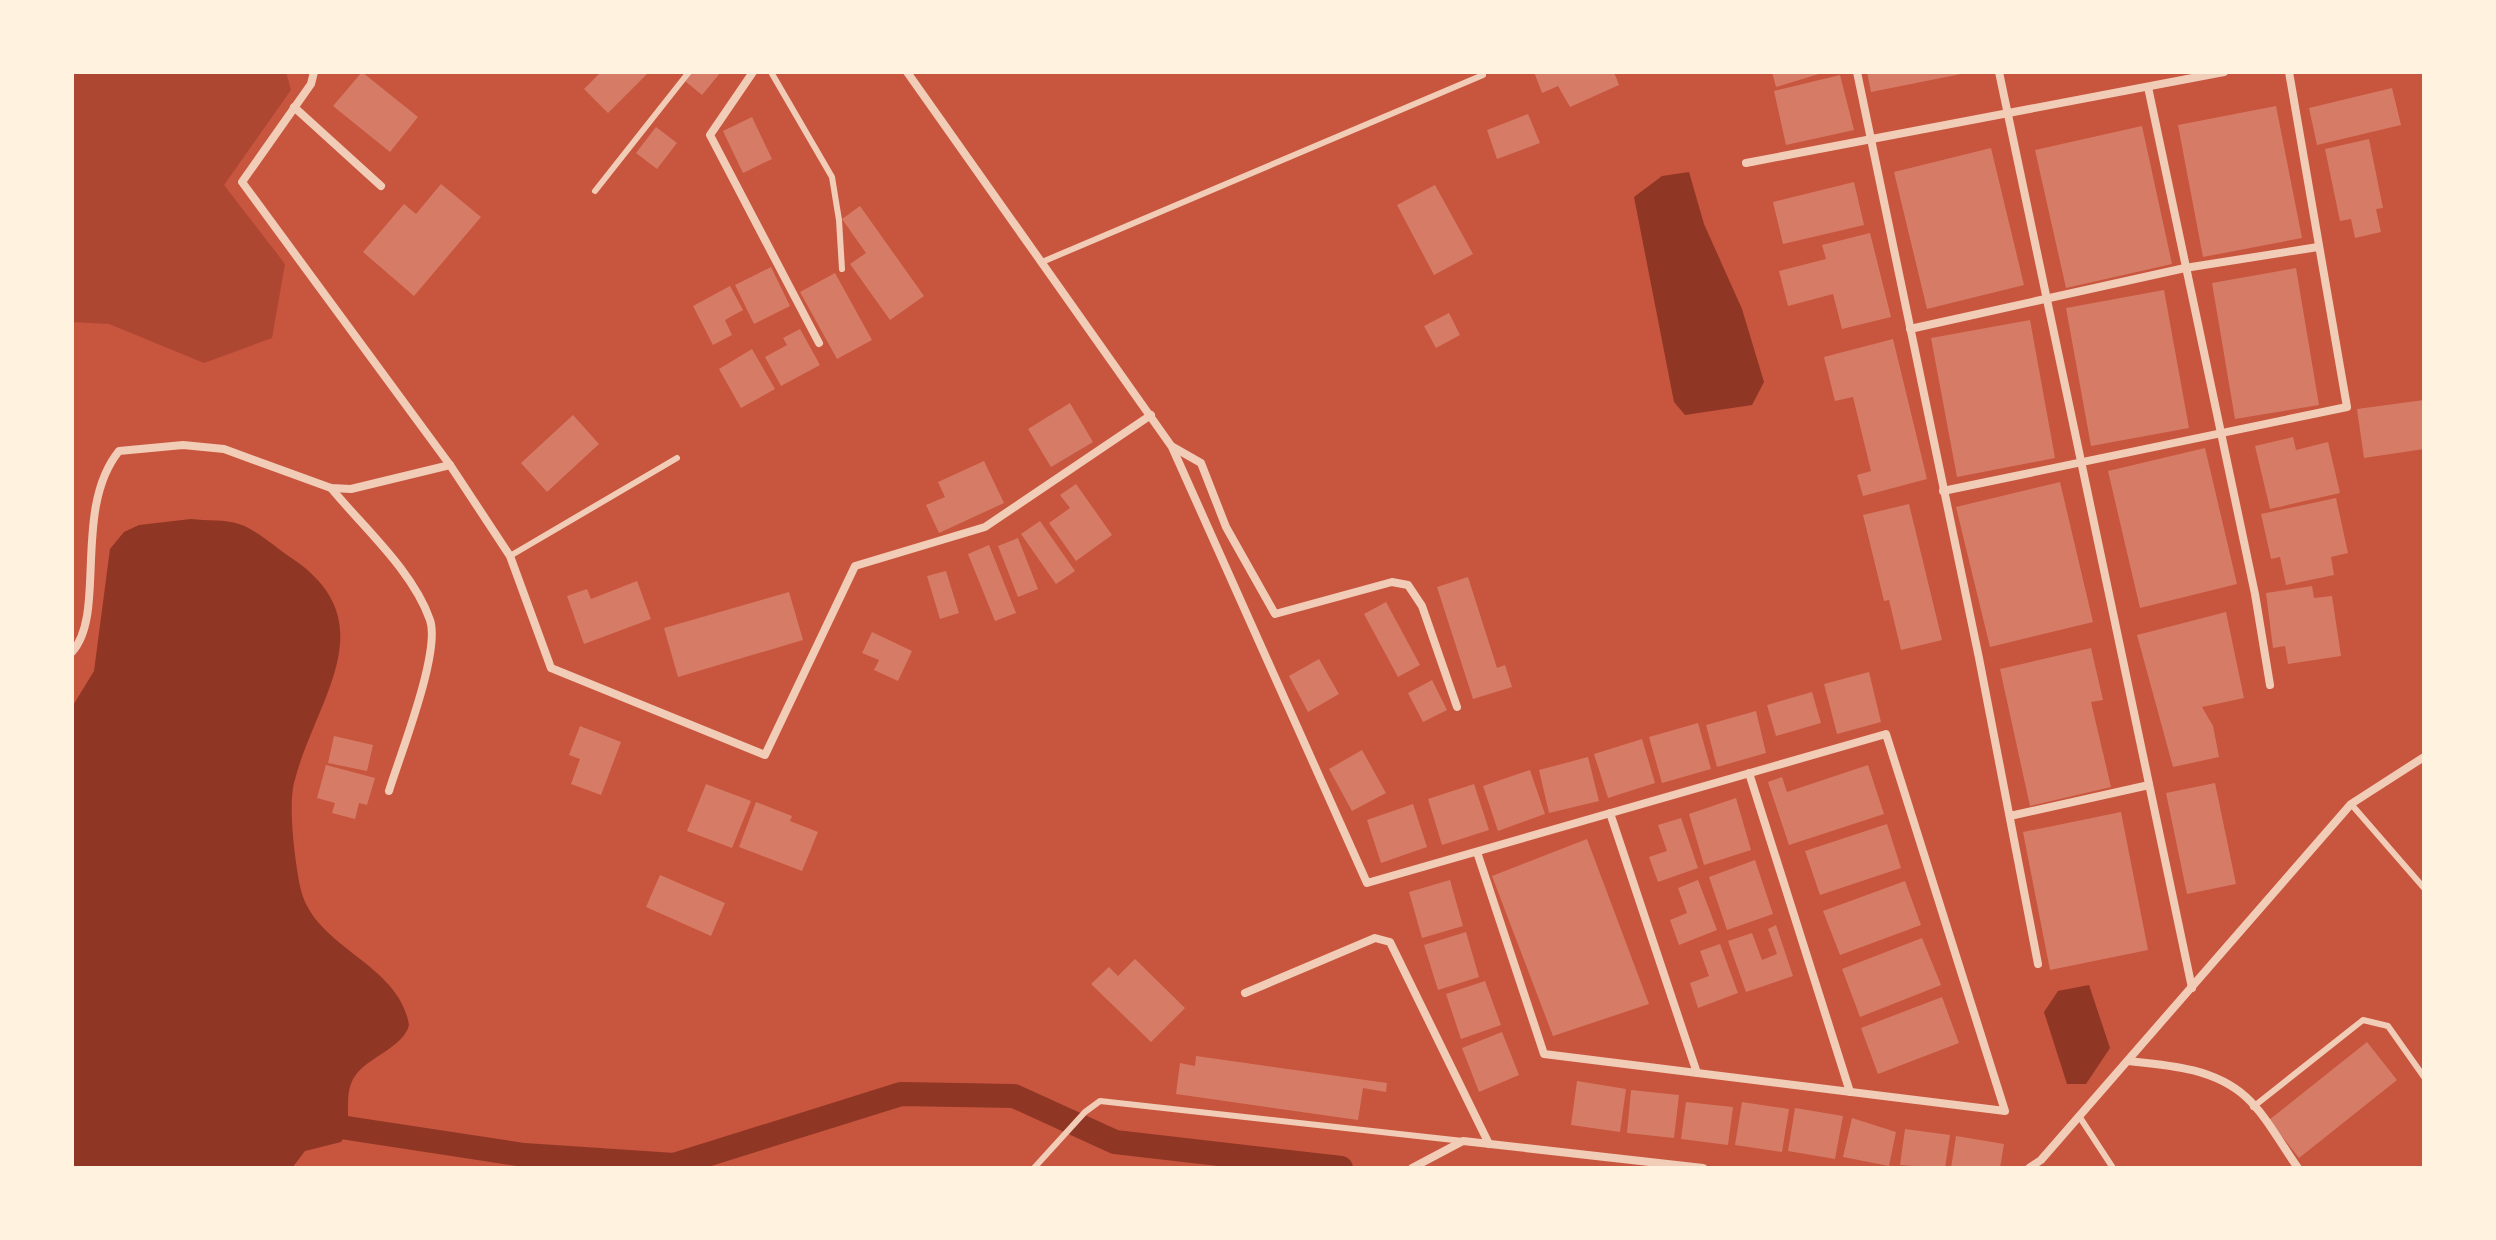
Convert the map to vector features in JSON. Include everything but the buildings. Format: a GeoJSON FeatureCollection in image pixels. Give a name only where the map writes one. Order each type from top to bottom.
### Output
{"type":"FeatureCollection","features":[{"type":"Feature","properties":{"kind":"street"},"geometry":{"type":"LineString","coordinates":[[314,72],[311,84],[242,182],[450,465],[510,556],[551,668],[765,755],[855,566],[985,527],[1151,415]]}},
{"type":"Feature","properties":{"kind":"street"},"geometry":{"type":"LineString","coordinates":[[753,72],[710,135],[819,343]]}},
{"type":"Feature","properties":{"kind":"street"},"geometry":{"type":"LineString","coordinates":[[907,72],[1172,447],[1367,883],[1886,734],[2005,1111],[1544,1054],[1477,852]]}},
{"type":"Feature","properties":{"kind":"street"},"geometry":{"type":"LineString","coordinates":[[1857,72],[2038,964]]}},
{"type":"Feature","properties":{"kind":"street"},"geometry":{"type":"LineString","coordinates":[[1999,72],[2192,988]]}},
{"type":"Feature","properties":{"kind":"street"},"geometry":{"type":"LineString","coordinates":[[1746,163],[2007,116],[2224,72]]}},
{"type":"Feature","properties":{"kind":"street"},"geometry":{"type":"LineString","coordinates":[[1943,491],[2080,460],[2347,407],[2289,72]]}},
{"type":"Feature","properties":{"kind":"street"},"geometry":{"type":"LineString","coordinates":[[2148,87],[2255,594],[2270,685]]}},
{"type":"Feature","properties":{"kind":"street"},"geometry":{"type":"LineString","coordinates":[[294,107],[381,186]]}},
{"type":"Feature","properties":{"kind":"street"},"geometry":{"type":"LineString","coordinates":[[1910,329],[2185,268],[2318,247]]}},
{"type":"Feature","properties":{"kind":"street"},"geometry":{"type":"LineString","coordinates":[[72,652],[79,644],[86,620],[93,513],[105,468],[119,451],[183,445],[224,449],[331,488],[351,489],[450,465]]}},
{"type":"Feature","properties":{"kind":"street"},"geometry":{"type":"LineString","coordinates":[[1172,447],[1201,463],[1226,527],[1275,614],[1392,582],[1408,585],[1422,606],[1457,707]]}},
{"type":"Feature","properties":{"kind":"street"},"geometry":{"type":"LineString","coordinates":[[331,488],[409,582],[431,622],[431,653],[389,791]]}},
{"type":"Feature","properties":{"kind":"street"},"geometry":{"type":"LineString","coordinates":[[2029,1168],[2041,1160],[2351,804],[2424,757]]}},
{"type":"Feature","properties":{"kind":"street"},"geometry":{"type":"LineString","coordinates":[[1749,773],[1850,1092]]}},
{"type":"Feature","properties":{"kind":"street"},"geometry":{"type":"LineString","coordinates":[[2010,816],[2149,785]]}},
{"type":"Feature","properties":{"kind":"street"},"geometry":{"type":"LineString","coordinates":[[1610,813],[1697,1073]]}},
{"type":"Feature","properties":{"kind":"street"},"geometry":{"type":"LineString","coordinates":[[1245,993],[1375,938],[1390,942],[1489,1144]]}},
{"type":"Feature","properties":{"kind":"street"},"geometry":{"type":"LineString","coordinates":[[2128,1061],[2177,1066],[2213,1077],[2246,1097],[2298,1168]]}},
{"type":"Feature","properties":{"kind":"street"},"geometry":{"type":"LineString","coordinates":[[1412,1168],[1463,1141],[1703,1168]]}},
{"type":"Feature","properties":{"kind":"lane"},"geometry":{"type":"LineString","coordinates":[[595,191],[689,72]]}},
{"type":"Feature","properties":{"kind":"lane"},"geometry":{"type":"LineString","coordinates":[[771,72],[832,177],[842,269]]}},
{"type":"Feature","properties":{"kind":"lane"},"geometry":{"type":"LineString","coordinates":[[1042,262],[1483,75]]}},
{"type":"Feature","properties":{"kind":"lane"},"geometry":{"type":"LineString","coordinates":[[510,556],[677,458]]}},
{"type":"Feature","properties":{"kind":"lane"},"geometry":{"type":"LineString","coordinates":[[2351,804],[2424,888]]}},
{"type":"Feature","properties":{"kind":"lane"},"geometry":{"type":"LineString","coordinates":[[2253,1107],[2363,1020],[2388,1026],[2424,1077]]}},
{"type":"Feature","properties":{"kind":"lane"},"geometry":{"type":"LineString","coordinates":[[1034,1168],[1085,1112],[1100,1101],[1463,1141]]}},
{"type":"Feature","properties":{"kind":"lane"},"geometry":{"type":"LineString","coordinates":[[2079,1116],[2113,1168]]}},
{"type":"Feature","properties":{"kind":"shaded area"},"geometry":{"type":"Polygon","coordinates":[[[72,72],[286,72],[291,90],[224,185],[285,264],[272,338],[204,363],[109,324],[72,322],[72,72]]]}},
{"type":"Feature","properties":{"kind":"shaded area"},"geometry":{"type":"Polygon","coordinates":[[[1689,172],[1704,224],[1742,309],[1764,382],[1752,405],[1685,415],[1674,402],[1634,197],[1662,176],[1689,172]]]}},
{"type":"Feature","properties":{"kind":"shaded area"},"geometry":{"type":"Polygon","coordinates":[[[191,519],[234,522],[252,530],[319,582],[335,608],[340,635],[337,663],[292,793],[298,875],[308,907],[321,925],[389,985],[402,1003],[409,1025],[400,1040],[355,1076],[349,1092],[347,1126],[341,1142],[305,1151],[292,1168],[72,1168],[72,707],[94,671],[110,549],[124,532],[139,525],[191,519]]]}},
{"type":"Feature","properties":{"kind":"shaded area"},"geometry":{"type":"Polygon","coordinates":[[[2089,985],[2110,1048],[2086,1084],[2067,1084],[2044,1012],[2058,991],[2089,985]]]}},
{"type":"Feature","properties":{"kind":"waterway"},"geometry":{"type":"LineString","coordinates":[[347,1128],[524,1155],[674,1165],[901,1094],[1014,1096],[1115,1142],[1341,1168]]}}]}
